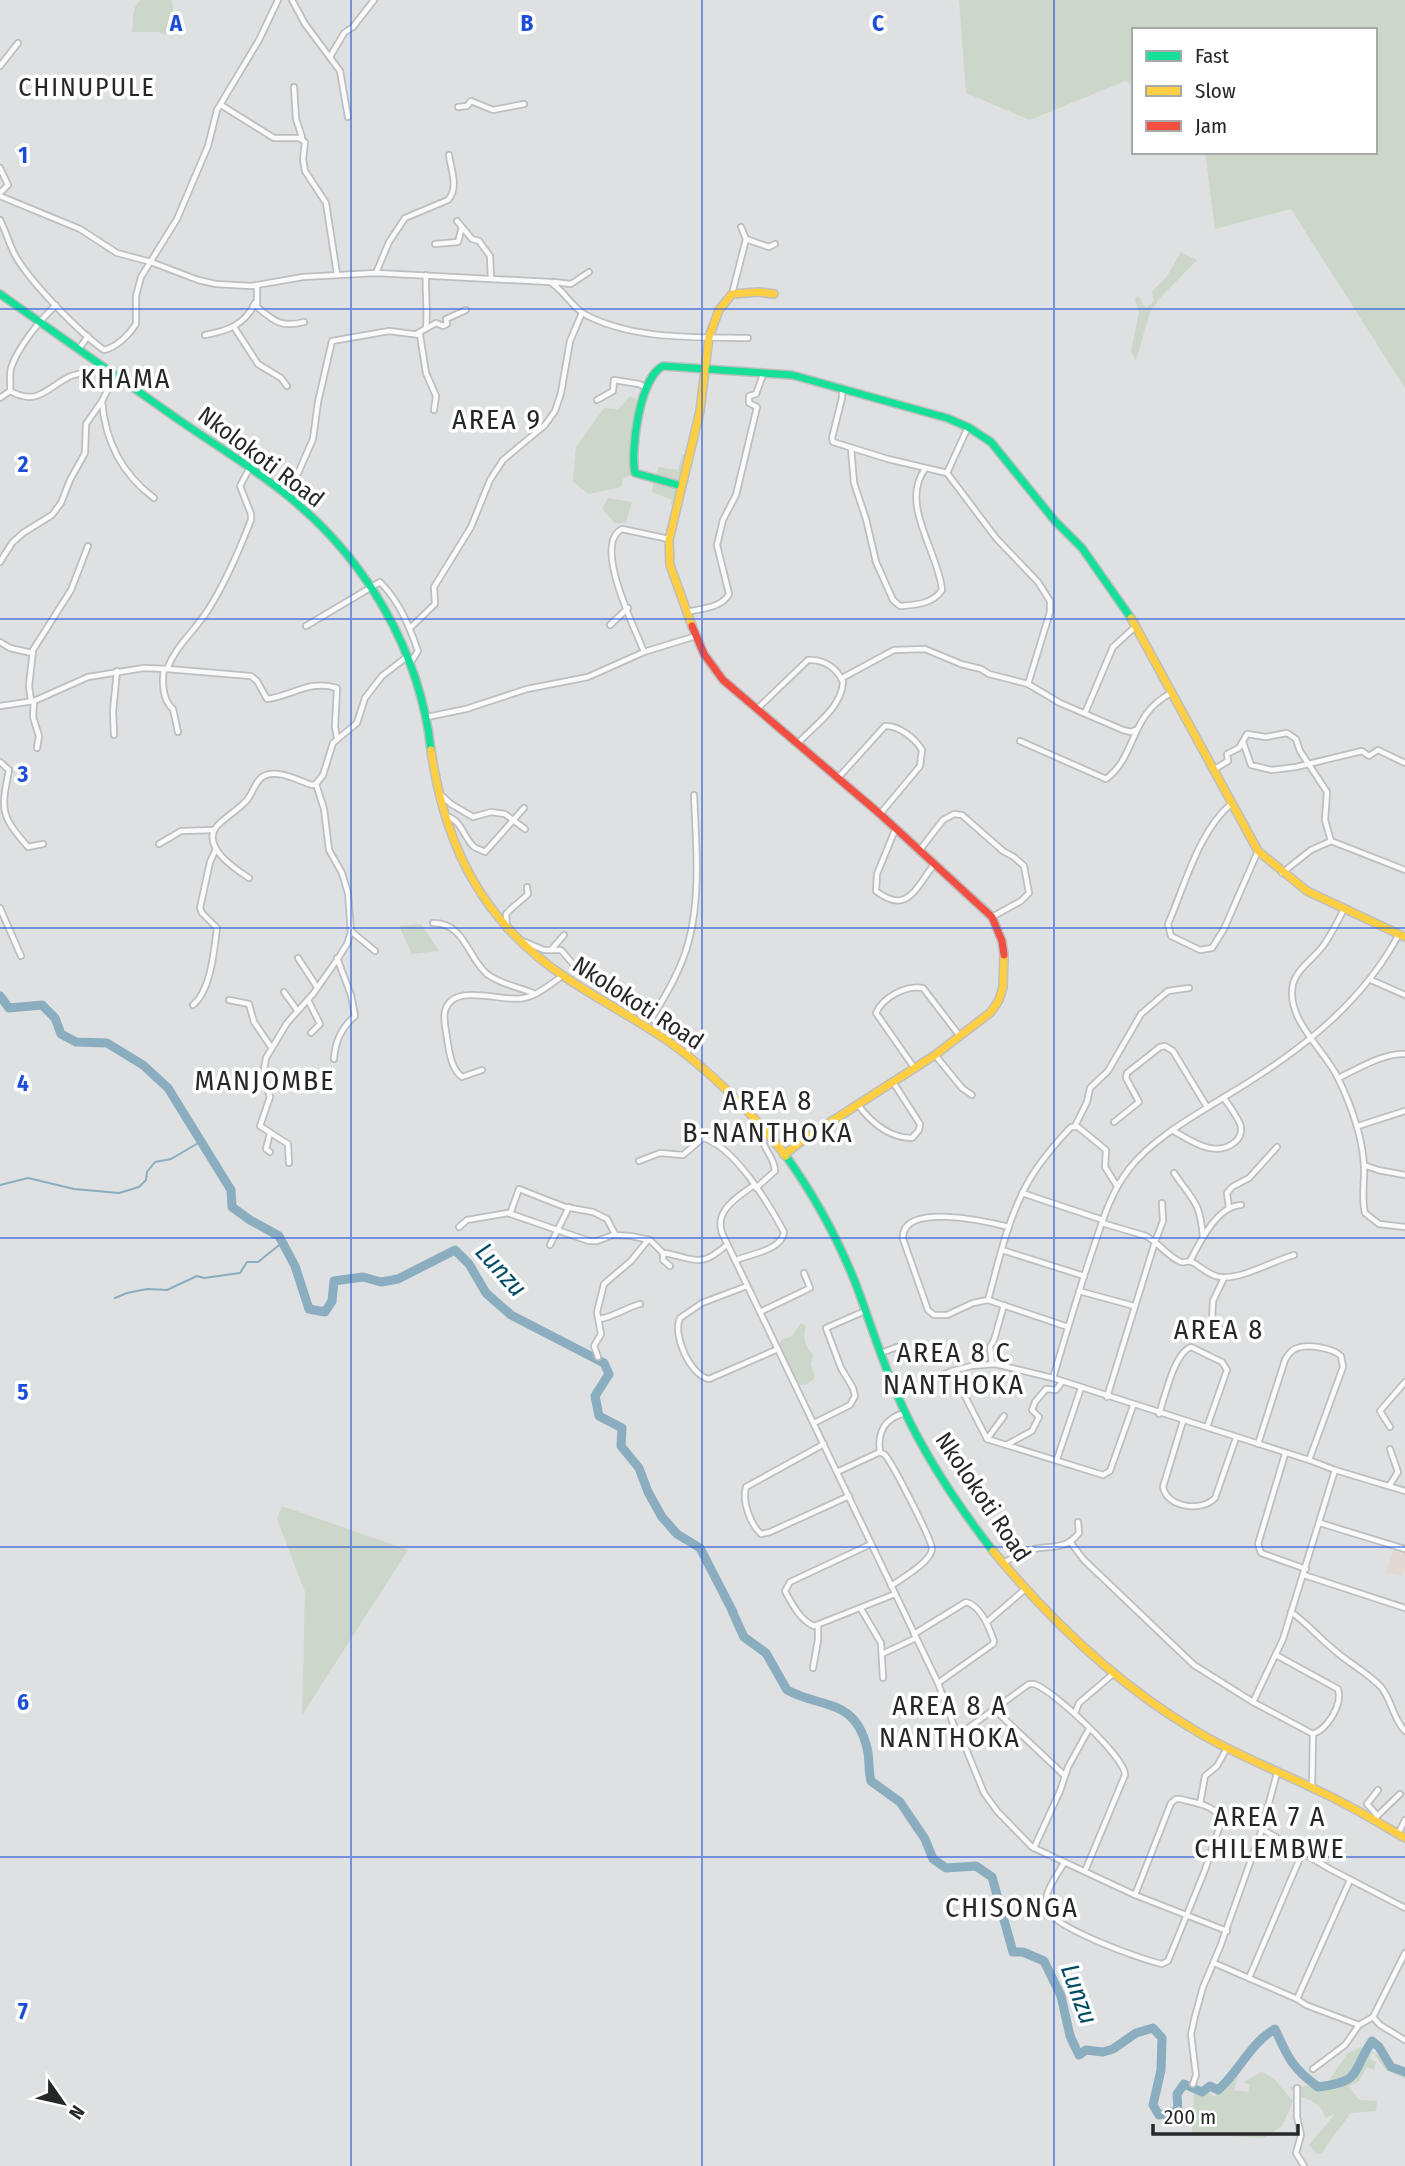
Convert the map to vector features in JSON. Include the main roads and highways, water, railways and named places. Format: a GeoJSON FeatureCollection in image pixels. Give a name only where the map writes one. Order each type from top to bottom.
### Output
{"type":"FeatureCollection","features":[{"type":"Feature","properties":{"kind":"waterway","name":"Lunzu"},"geometry":{"type":"LineString","coordinates":[[0,996],[9,1008],[42,1005],[55,1018],[61,1034],[76,1042],[107,1043],[143,1065],[168,1088],[231,1190],[232,1207],[279,1236],[295,1266],[309,1309],[325,1312],[332,1301],[334,1281],[363,1277],[381,1282],[398,1279],[455,1250],[469,1264],[486,1293],[511,1315],[604,1363],[609,1374],[595,1396],[599,1416],[622,1428],[621,1446],[639,1468],[662,1517],[677,1534],[700,1548],[733,1612]]}},
{"type":"Feature","properties":{"kind":"waterway"},"geometry":{"type":"LineString","coordinates":[[0,1185],[28,1178],[74,1189],[119,1193],[139,1187],[146,1180],[147,1172],[155,1162],[171,1159],[200,1142]]}},
{"type":"Feature","properties":{"kind":"waterway"},"geometry":{"type":"LineString","coordinates":[[115,1298],[147,1289],[167,1290],[197,1276],[204,1278],[240,1273],[247,1262],[258,1262],[283,1242]]}},
{"type":"Feature","properties":{"kind":"waterway","name":"Lunzu"},"geometry":{"type":"LineString","coordinates":[[733,1613],[744,1637],[766,1653],[787,1690],[836,1707],[854,1721],[862,1732],[867,1748],[871,1781],[900,1802],[925,1839],[933,1859],[946,1868],[976,1866],[992,1877],[1013,1952],[1023,1952],[1044,1961],[1061,1996],[1070,2036],[1079,2055],[1086,2050],[1103,2052],[1113,2049],[1136,2033],[1153,2028],[1162,2038],[1161,2070],[1153,2105],[1159,2115],[1178,2111],[1177,2094],[1184,2084],[1202,2092],[1210,2086],[1218,2090],[1258,2042],[1275,2029],[1292,2062],[1318,2087],[1349,2079],[1372,2041],[1379,2047],[1391,2067],[1405,2072]]}},
{"type":"Feature","properties":{"kind":"district","name":"CHINUPULE"},"geometry":{"type":"Point","coordinates":[87,87]}},
{"type":"Feature","properties":{"kind":"district","name":"KHAMA"},"geometry":{"type":"Point","coordinates":[126,378]}},
{"type":"Feature","properties":{"kind":"district","name":"AREA 9"},"geometry":{"type":"Point","coordinates":[497,419]}},
{"type":"Feature","properties":{"kind":"district","name":"MANJOMBE"},"geometry":{"type":"Point","coordinates":[265,1080]}},
{"type":"Feature","properties":{"kind":"district","name":"AREA 8 B-NANTHOKA"},"geometry":{"type":"Point","coordinates":[768,1116]}},
{"type":"Feature","properties":{"kind":"district","name":"AREA 8"},"geometry":{"type":"Point","coordinates":[1219,1329]}},
{"type":"Feature","properties":{"kind":"district","name":"AREA 8 C NANTHOKA"},"geometry":{"type":"Point","coordinates":[954,1368]}},
{"type":"Feature","properties":{"kind":"district","name":"AREA 8 A NANTHOKA"},"geometry":{"type":"Point","coordinates":[950,1721]}},
{"type":"Feature","properties":{"kind":"district","name":"AREA 7 A CHILEMBWE"},"geometry":{"type":"Point","coordinates":[1270,1832]}},
{"type":"Feature","properties":{"kind":"district","name":"CHISONGA"},"geometry":{"type":"Point","coordinates":[1012,1907]}}]}
